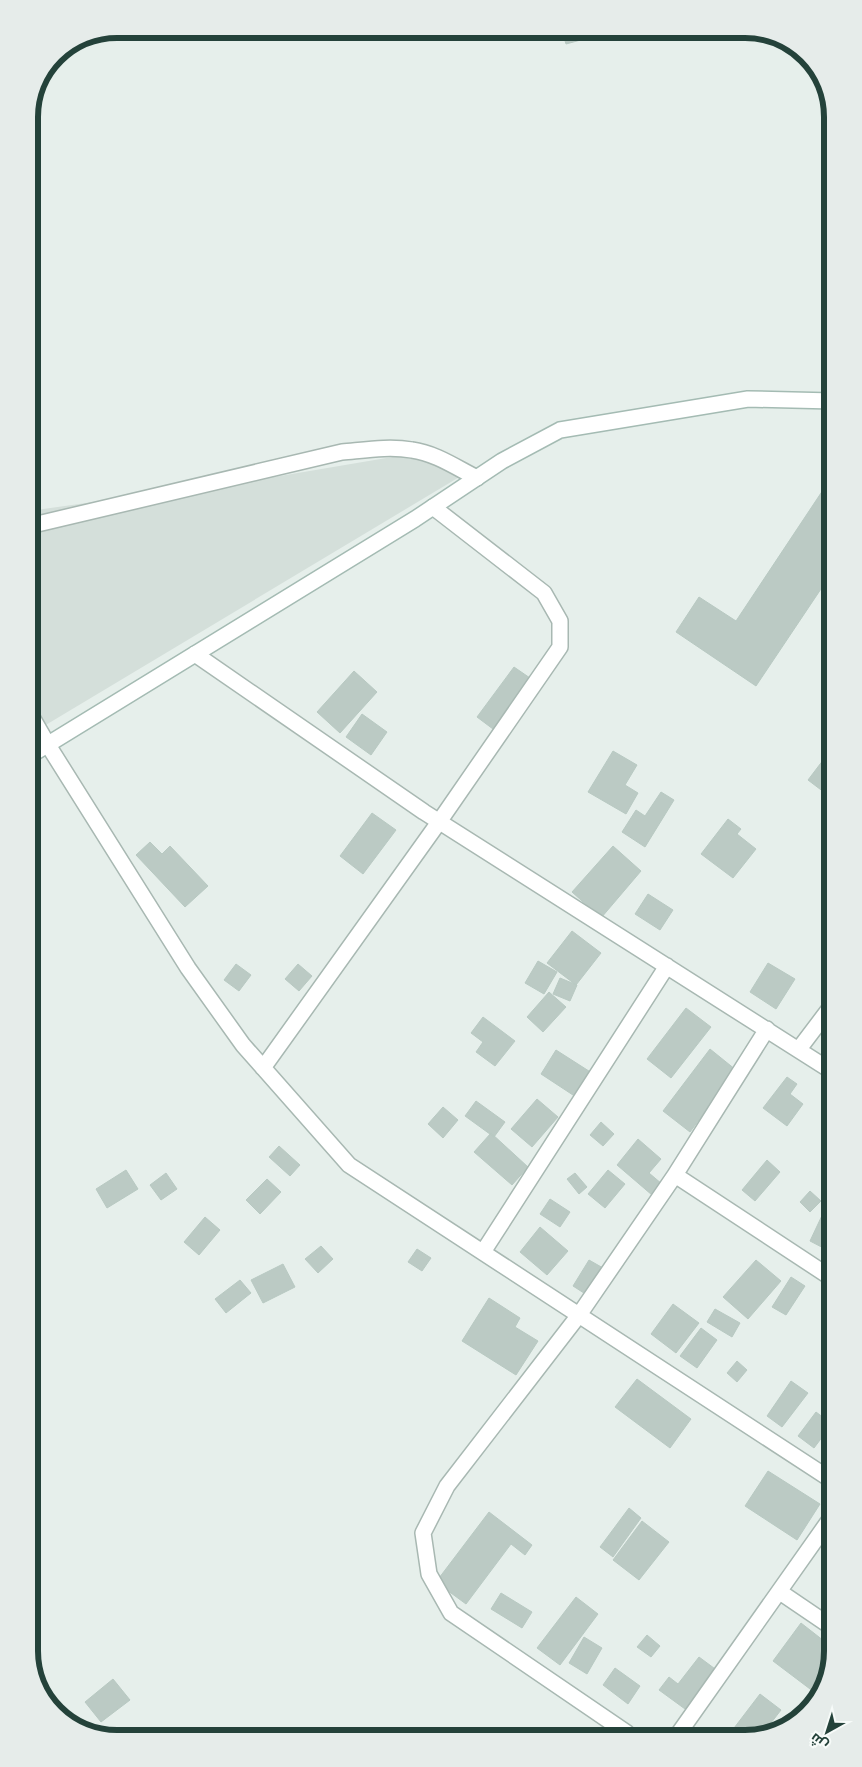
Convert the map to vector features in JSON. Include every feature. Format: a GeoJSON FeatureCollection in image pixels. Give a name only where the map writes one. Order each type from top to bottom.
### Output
{"type":"FeatureCollection","features":[{"type":"Feature","properties":{"kind":"street"},"geometry":{"type":"LineString","coordinates":[[38,750],[433,507],[502,461],[560,430],[748,399],[824,401]]}},
{"type":"Feature","properties":{"kind":"street"},"geometry":{"type":"LineString","coordinates":[[38,524],[342,452],[393,449],[414,450],[442,460],[476,478]]}},
{"type":"Feature","properties":{"kind":"street"},"geometry":{"type":"LineString","coordinates":[[263,1068],[439,822],[560,647],[560,621],[544,592],[433,507]]}},
{"type":"Feature","properties":{"kind":"street"},"geometry":{"type":"LineString","coordinates":[[195,654],[439,822],[824,1066]]}},
{"type":"Feature","properties":{"kind":"street"},"geometry":{"type":"LineString","coordinates":[[38,727],[188,968],[243,1046],[350,1166],[824,1475]]}},
{"type":"Feature","properties":{"kind":"street"},"geometry":{"type":"LineString","coordinates":[[483,1252],[667,966]]}},
{"type":"Feature","properties":{"kind":"street"},"geometry":{"type":"LineString","coordinates":[[799,1049],[824,1016]]}},
{"type":"Feature","properties":{"kind":"street"},"geometry":{"type":"LineString","coordinates":[[622,1730],[451,1614],[429,1574],[423,1533],[447,1486],[579,1315],[674,1175],[767,1029]]}},
{"type":"Feature","properties":{"kind":"street"},"geometry":{"type":"LineString","coordinates":[[674,1175],[824,1273]]}},
{"type":"Feature","properties":{"kind":"street"},"geometry":{"type":"LineString","coordinates":[[681,1730],[824,1529]]}},
{"type":"Feature","properties":{"kind":"street"},"geometry":{"type":"LineString","coordinates":[[780,1592],[824,1622]]}},
{"type":"Feature","properties":{"kind":"shaded area"},"geometry":{"type":"Polygon","coordinates":[[[410,454],[461,476],[38,730],[38,510],[280,476],[410,454]]]}},
{"type":"Feature","properties":{"kind":"building"},"geometry":{"type":"Polygon","coordinates":[[[564,38],[588,38],[566,44],[564,38]]]}},
{"type":"Feature","properties":{"kind":"building"},"geometry":{"type":"Polygon","coordinates":[[[823,490],[824,584],[756,686],[676,632],[699,597],[736,621],[823,490]]]}},
{"type":"Feature","properties":{"kind":"building"},"geometry":{"type":"Polygon","coordinates":[[[514,667],[530,678],[493,729],[477,717],[514,667]]]}},
{"type":"Feature","properties":{"kind":"building"},"geometry":{"type":"Polygon","coordinates":[[[354,671],[377,692],[340,733],[317,712],[354,671]]]}},
{"type":"Feature","properties":{"kind":"building"},"geometry":{"type":"Polygon","coordinates":[[[362,714],[387,732],[371,755],[346,737],[362,714]]]}},
{"type":"Feature","properties":{"kind":"building"},"geometry":{"type":"Polygon","coordinates":[[[613,751],[637,765],[625,785],[638,793],[626,814],[588,792],[613,751]]]}},
{"type":"Feature","properties":{"kind":"building"},"geometry":{"type":"Polygon","coordinates":[[[824,759],[824,792],[808,780],[824,759]]]}},
{"type":"Feature","properties":{"kind":"building"},"geometry":{"type":"Polygon","coordinates":[[[661,792],[674,800],[645,847],[622,832],[636,810],[645,816],[661,792]]]}},
{"type":"Feature","properties":{"kind":"building"},"geometry":{"type":"Polygon","coordinates":[[[372,813],[396,830],[363,874],[340,856],[372,813]]]}},
{"type":"Feature","properties":{"kind":"building"},"geometry":{"type":"Polygon","coordinates":[[[728,819],[741,829],[737,834],[756,849],[733,878],[701,854],[728,819]]]}},
{"type":"Feature","properties":{"kind":"building"},"geometry":{"type":"Polygon","coordinates":[[[150,842],[162,854],[170,846],[208,886],[185,907],[136,855],[150,842]]]}},
{"type":"Feature","properties":{"kind":"building"},"geometry":{"type":"Polygon","coordinates":[[[613,846],[641,871],[601,918],[572,892],[613,846]]]}},
{"type":"Feature","properties":{"kind":"building"},"geometry":{"type":"Polygon","coordinates":[[[648,894],[673,910],[660,930],[635,914],[648,894]]]}},
{"type":"Feature","properties":{"kind":"building"},"geometry":{"type":"Polygon","coordinates":[[[572,931],[601,953],[576,985],[547,963],[572,931]]]}},
{"type":"Feature","properties":{"kind":"building"},"geometry":{"type":"Polygon","coordinates":[[[538,961],[557,972],[544,994],[525,983],[538,961]]]}},
{"type":"Feature","properties":{"kind":"building"},"geometry":{"type":"Polygon","coordinates":[[[768,963],[795,979],[776,1009],[750,992],[768,963]]]}},
{"type":"Feature","properties":{"kind":"building"},"geometry":{"type":"Polygon","coordinates":[[[236,964],[251,975],[239,991],[224,980],[236,964]]]}},
{"type":"Feature","properties":{"kind":"building"},"geometry":{"type":"Polygon","coordinates":[[[298,964],[312,976],[299,991],[285,979],[298,964]]]}},
{"type":"Feature","properties":{"kind":"building"},"geometry":{"type":"Polygon","coordinates":[[[560,978],[577,985],[570,1001],[553,994],[560,978]]]}},
{"type":"Feature","properties":{"kind":"building"},"geometry":{"type":"Polygon","coordinates":[[[549,992],[566,1007],[543,1032],[527,1017],[549,992]]]}},
{"type":"Feature","properties":{"kind":"building"},"geometry":{"type":"Polygon","coordinates":[[[686,1008],[711,1027],[671,1078],[647,1059],[686,1008]]]}},
{"type":"Feature","properties":{"kind":"building"},"geometry":{"type":"Polygon","coordinates":[[[483,1017],[515,1041],[495,1066],[476,1052],[483,1042],[471,1033],[483,1017]]]}},
{"type":"Feature","properties":{"kind":"building"},"geometry":{"type":"Polygon","coordinates":[[[710,1049],[736,1070],[690,1132],[663,1111],[710,1049]]]}},
{"type":"Feature","properties":{"kind":"building"},"geometry":{"type":"Polygon","coordinates":[[[556,1050],[592,1073],[576,1097],[541,1074],[556,1050]]]}},
{"type":"Feature","properties":{"kind":"building"},"geometry":{"type":"Polygon","coordinates":[[[787,1077],[797,1084],[790,1094],[803,1104],[787,1126],[763,1108],[787,1077]]]}},
{"type":"Feature","properties":{"kind":"building"},"geometry":{"type":"Polygon","coordinates":[[[537,1099],[558,1117],[532,1147],[511,1129],[537,1099]]]}},
{"type":"Feature","properties":{"kind":"building"},"geometry":{"type":"Polygon","coordinates":[[[476,1101],[505,1122],[494,1137],[465,1116],[476,1101]]]}},
{"type":"Feature","properties":{"kind":"building"},"geometry":{"type":"Polygon","coordinates":[[[443,1107],[458,1120],[443,1138],[428,1124],[443,1107]]]}},
{"type":"Feature","properties":{"kind":"building"},"geometry":{"type":"Polygon","coordinates":[[[601,1122],[614,1134],[603,1146],[590,1135],[601,1122]]]}},
{"type":"Feature","properties":{"kind":"building"},"geometry":{"type":"Polygon","coordinates":[[[491,1133],[528,1167],[512,1185],[474,1152],[491,1133]]]}},
{"type":"Feature","properties":{"kind":"building"},"geometry":{"type":"Polygon","coordinates":[[[638,1139],[661,1159],[649,1173],[662,1184],[652,1195],[617,1165],[638,1139]]]}},
{"type":"Feature","properties":{"kind":"building"},"geometry":{"type":"Polygon","coordinates":[[[279,1146],[300,1165],[290,1176],[269,1157],[279,1146]]]}},
{"type":"Feature","properties":{"kind":"building"},"geometry":{"type":"Polygon","coordinates":[[[767,1160],[780,1172],[755,1201],[742,1190],[767,1160]]]}},
{"type":"Feature","properties":{"kind":"building"},"geometry":{"type":"Polygon","coordinates":[[[126,1170],[138,1189],[107,1208],[96,1189],[126,1170]]]}},
{"type":"Feature","properties":{"kind":"building"},"geometry":{"type":"Polygon","coordinates":[[[608,1170],[625,1184],[605,1208],[588,1194],[608,1170]]]}},
{"type":"Feature","properties":{"kind":"building"},"geometry":{"type":"Polygon","coordinates":[[[166,1173],[177,1189],[161,1200],[150,1185],[166,1173]]]}},
{"type":"Feature","properties":{"kind":"building"},"geometry":{"type":"Polygon","coordinates":[[[575,1173],[587,1187],[579,1194],[567,1179],[575,1173]]]}},
{"type":"Feature","properties":{"kind":"building"},"geometry":{"type":"Polygon","coordinates":[[[267,1179],[281,1192],[260,1214],[246,1200],[267,1179]]]}},
{"type":"Feature","properties":{"kind":"building"},"geometry":{"type":"Polygon","coordinates":[[[810,1191],[821,1201],[810,1212],[800,1202],[810,1191]]]}},
{"type":"Feature","properties":{"kind":"building"},"geometry":{"type":"Polygon","coordinates":[[[550,1199],[570,1212],[560,1227],[540,1214],[550,1199]]]}},
{"type":"Feature","properties":{"kind":"building"},"geometry":{"type":"Polygon","coordinates":[[[824,1211],[824,1248],[810,1241],[824,1211]]]}},
{"type":"Feature","properties":{"kind":"building"},"geometry":{"type":"Polygon","coordinates":[[[205,1217],[220,1230],[199,1255],[184,1242],[205,1217]]]}},
{"type":"Feature","properties":{"kind":"building"},"geometry":{"type":"Polygon","coordinates":[[[540,1227],[568,1251],[547,1275],[520,1252],[540,1227]]]}},
{"type":"Feature","properties":{"kind":"building"},"geometry":{"type":"Polygon","coordinates":[[[321,1246],[333,1259],[318,1273],[305,1259],[321,1246]]]}},
{"type":"Feature","properties":{"kind":"building"},"geometry":{"type":"Polygon","coordinates":[[[417,1249],[431,1258],[422,1271],[408,1262],[417,1249]]]}},
{"type":"Feature","properties":{"kind":"building"},"geometry":{"type":"Polygon","coordinates":[[[589,1260],[603,1268],[587,1295],[573,1286],[589,1260]]]}},
{"type":"Feature","properties":{"kind":"building"},"geometry":{"type":"Polygon","coordinates":[[[756,1260],[781,1281],[748,1319],[723,1297],[756,1260]]]}},
{"type":"Feature","properties":{"kind":"building"},"geometry":{"type":"Polygon","coordinates":[[[283,1264],[295,1287],[263,1303],[251,1280],[283,1264]]]}},
{"type":"Feature","properties":{"kind":"building"},"geometry":{"type":"Polygon","coordinates":[[[791,1277],[805,1286],[786,1315],[772,1307],[791,1277]]]}},
{"type":"Feature","properties":{"kind":"building"},"geometry":{"type":"Polygon","coordinates":[[[240,1280],[251,1293],[226,1313],[215,1299],[240,1280]]]}},
{"type":"Feature","properties":{"kind":"building"},"geometry":{"type":"Polygon","coordinates":[[[489,1298],[520,1318],[515,1327],[538,1341],[516,1375],[462,1341],[489,1298]]]}},
{"type":"Feature","properties":{"kind":"building"},"geometry":{"type":"Polygon","coordinates":[[[673,1304],[699,1323],[676,1353],[651,1334],[673,1304]]]}},
{"type":"Feature","properties":{"kind":"building"},"geometry":{"type":"Polygon","coordinates":[[[715,1309],[740,1323],[732,1337],[707,1322],[715,1309]]]}},
{"type":"Feature","properties":{"kind":"building"},"geometry":{"type":"Polygon","coordinates":[[[701,1328],[717,1340],[697,1368],[680,1356],[701,1328]]]}},
{"type":"Feature","properties":{"kind":"building"},"geometry":{"type":"Polygon","coordinates":[[[737,1361],[747,1370],[737,1382],[727,1373],[737,1361]]]}},
{"type":"Feature","properties":{"kind":"building"},"geometry":{"type":"Polygon","coordinates":[[[637,1379],[691,1419],[670,1448],[615,1407],[637,1379]]]}},
{"type":"Feature","properties":{"kind":"building"},"geometry":{"type":"Polygon","coordinates":[[[791,1381],[808,1393],[782,1427],[767,1416],[791,1381]]]}},
{"type":"Feature","properties":{"kind":"building"},"geometry":{"type":"Polygon","coordinates":[[[816,1412],[824,1418],[824,1435],[814,1448],[798,1436],[816,1412]]]}},
{"type":"Feature","properties":{"kind":"building"},"geometry":{"type":"Polygon","coordinates":[[[768,1471],[820,1504],[797,1540],[745,1506],[768,1471]]]}},
{"type":"Feature","properties":{"kind":"building"},"geometry":{"type":"Polygon","coordinates":[[[629,1508],[641,1518],[613,1557],[600,1547],[629,1508]]]}},
{"type":"Feature","properties":{"kind":"building"},"geometry":{"type":"Polygon","coordinates":[[[489,1512],[532,1545],[525,1555],[511,1544],[466,1604],[436,1582],[489,1512]]]}},
{"type":"Feature","properties":{"kind":"building"},"geometry":{"type":"Polygon","coordinates":[[[642,1521],[669,1542],[639,1580],[613,1560],[642,1521]]]}},
{"type":"Feature","properties":{"kind":"building"},"geometry":{"type":"Polygon","coordinates":[[[501,1593],[532,1612],[522,1628],[491,1609],[501,1593]]]}},
{"type":"Feature","properties":{"kind":"building"},"geometry":{"type":"Polygon","coordinates":[[[576,1597],[598,1614],[560,1665],[537,1648],[576,1597]]]}},
{"type":"Feature","properties":{"kind":"building"},"geometry":{"type":"Polygon","coordinates":[[[801,1623],[824,1641],[822,1671],[813,1691],[773,1661],[801,1623]]]}},
{"type":"Feature","properties":{"kind":"building"},"geometry":{"type":"Polygon","coordinates":[[[647,1635],[660,1646],[651,1657],[637,1647],[647,1635]]]}},
{"type":"Feature","properties":{"kind":"building"},"geometry":{"type":"Polygon","coordinates":[[[584,1637],[602,1648],[587,1674],[569,1663],[584,1637]]]}},
{"type":"Feature","properties":{"kind":"building"},"geometry":{"type":"Polygon","coordinates":[[[699,1657],[726,1677],[696,1717],[659,1690],[669,1677],[678,1684],[699,1657]]]}},
{"type":"Feature","properties":{"kind":"building"},"geometry":{"type":"Polygon","coordinates":[[[615,1668],[640,1686],[628,1704],[603,1685],[615,1668]]]}},
{"type":"Feature","properties":{"kind":"building"},"geometry":{"type":"Polygon","coordinates":[[[113,1679],[130,1700],[101,1722],[85,1702],[113,1679]]]}},
{"type":"Feature","properties":{"kind":"building"},"geometry":{"type":"Polygon","coordinates":[[[760,1694],[781,1710],[769,1726],[746,1730],[733,1730],[760,1694]]]}}]}
